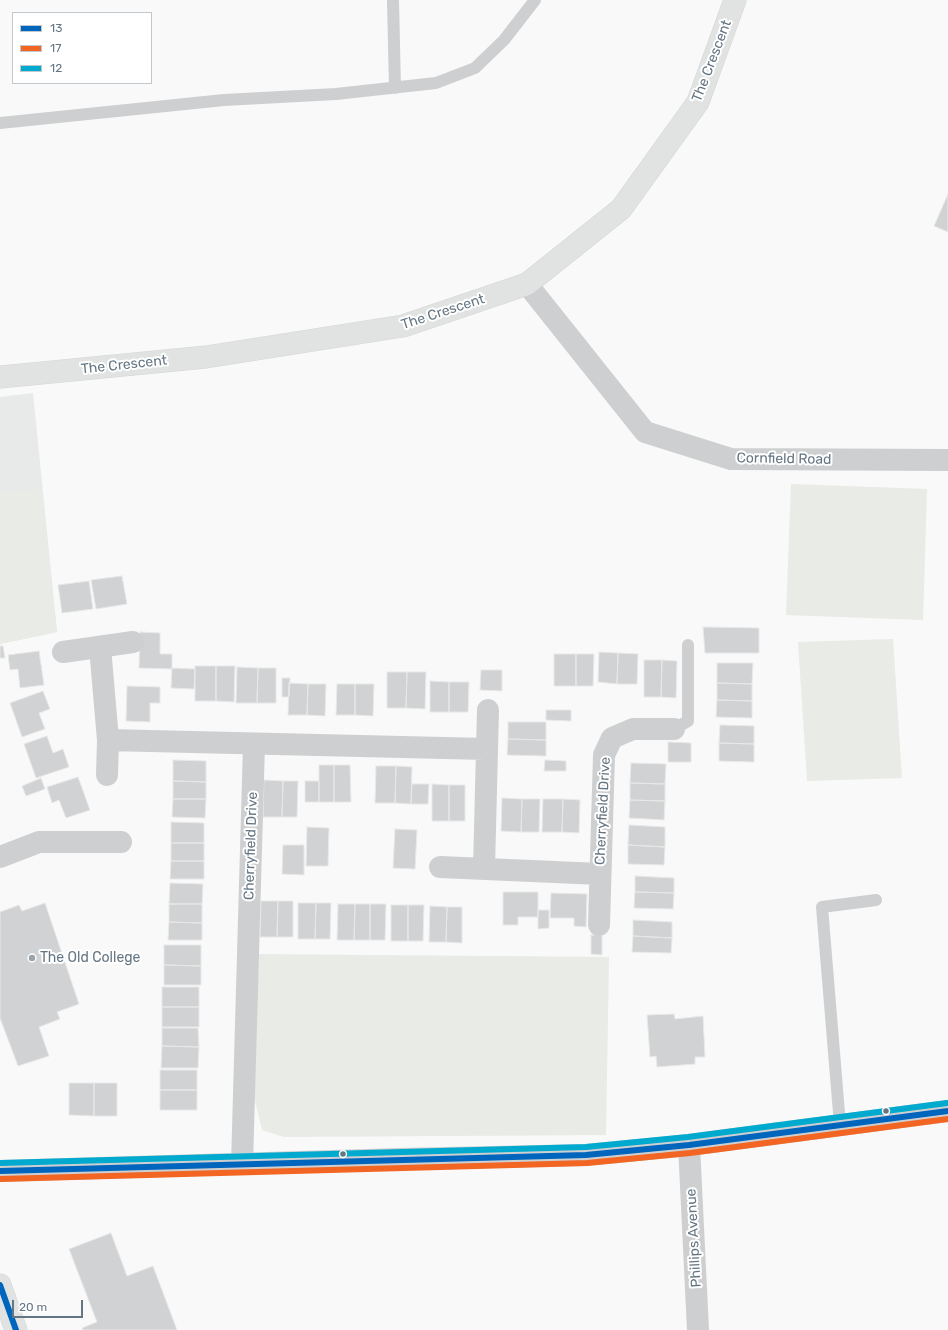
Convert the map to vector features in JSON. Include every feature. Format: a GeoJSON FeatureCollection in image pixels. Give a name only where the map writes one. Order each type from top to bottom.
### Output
{"type":"FeatureCollection","features":[{"type":"Feature","properties":{"kind":"street","name":"The Crescent"},"geometry":{"type":"LineString","coordinates":[[0,377],[206,357],[403,326],[527,284],[621,209],[698,102],[735,0]]}},
{"type":"Feature","properties":{"kind":"street","name":"Cornfield Road"},"geometry":{"type":"LineString","coordinates":[[527,284],[645,432],[731,459],[948,460]]}},
{"type":"Feature","properties":{"kind":"street"},"geometry":{"type":"LineString","coordinates":[[63,652],[133,642]]}},
{"type":"Feature","properties":{"kind":"street"},"geometry":{"type":"LineString","coordinates":[[100,647],[108,740],[107,775]]}},
{"type":"Feature","properties":{"kind":"street"},"geometry":{"type":"LineString","coordinates":[[484,868],[488,710]]}},
{"type":"Feature","properties":{"kind":"street","name":"Cherryfield Drive"},"geometry":{"type":"LineString","coordinates":[[599,925],[604,755],[612,738],[633,729],[674,729]]}},
{"type":"Feature","properties":{"kind":"street"},"geometry":{"type":"LineString","coordinates":[[108,740],[486,749]]}},
{"type":"Feature","properties":{"kind":"street","name":"Cherryfield Drive"},"geometry":{"type":"LineString","coordinates":[[242,1164],[254,744]]}},
{"type":"Feature","properties":{"kind":"street"},"geometry":{"type":"LineString","coordinates":[[0,857],[39,842],[121,842]]}},
{"type":"Feature","properties":{"kind":"street","name":"Cherryfield Drive"},"geometry":{"type":"LineString","coordinates":[[440,868],[484,868],[600,874]]}},
{"type":"Feature","properties":{"kind":"street"},"geometry":{"type":"LineString","coordinates":[[0,1171],[586,1155],[690,1145],[948,1111]]}},
{"type":"Feature","properties":{"kind":"street","name":"Phillips Avenue"},"geometry":{"type":"LineString","coordinates":[[690,1145],[698,1330]]}},
{"type":"Feature","properties":{"kind":"street"},"geometry":{"type":"LineString","coordinates":[[0,1285],[16,1330]]}},
{"type":"Feature","properties":{"kind":"lane"},"geometry":{"type":"LineString","coordinates":[[393,0],[395,88]]}},
{"type":"Feature","properties":{"kind":"lane"},"geometry":{"type":"LineString","coordinates":[[0,123],[224,100],[336,94],[436,83],[475,68],[504,40],[535,0]]}},
{"type":"Feature","properties":{"kind":"lane","name":"Cherryfield Drive"},"geometry":{"type":"LineString","coordinates":[[674,729],[688,721],[688,645]]}},
{"type":"Feature","properties":{"kind":"lane"},"geometry":{"type":"LineString","coordinates":[[840,1125],[822,907],[876,900]]}},
{"type":"Feature","properties":{"kind":"shaded area"},"geometry":{"type":"Polygon","coordinates":[[[33,393],[57,632],[0,644],[0,397],[33,393]]]}},
{"type":"Feature","properties":{"kind":"shaded area"},"geometry":{"type":"Polygon","coordinates":[[[791,484],[927,489],[923,620],[786,615],[791,484]]]}},
{"type":"Feature","properties":{"kind":"shaded area"},"geometry":{"type":"Polygon","coordinates":[[[42,489],[57,632],[0,644],[0,492],[42,489]]]}},
{"type":"Feature","properties":{"kind":"shaded area"},"geometry":{"type":"Polygon","coordinates":[[[893,639],[902,778],[807,781],[798,642],[893,639]]]}},
{"type":"Feature","properties":{"kind":"shaded area"},"geometry":{"type":"Polygon","coordinates":[[[254,954],[609,957],[606,1135],[284,1137],[262,1130],[255,1101],[254,954]]]}},
{"type":"Feature","properties":{"kind":"building"},"geometry":{"type":"Polygon","coordinates":[[[948,194],[948,232],[934,226],[948,194]]]}},
{"type":"Feature","properties":{"kind":"building"},"geometry":{"type":"Polygon","coordinates":[[[122,576],[127,604],[96,609],[91,580],[122,576]]]}},
{"type":"Feature","properties":{"kind":"building"},"geometry":{"type":"Polygon","coordinates":[[[89,581],[93,609],[62,613],[58,585],[89,581]]]}},
{"type":"Feature","properties":{"kind":"building"},"geometry":{"type":"Polygon","coordinates":[[[703,627],[759,628],[759,653],[705,653],[703,627]]]}},
{"type":"Feature","properties":{"kind":"building"},"geometry":{"type":"Polygon","coordinates":[[[140,632],[160,633],[160,654],[172,654],[172,669],[139,668],[140,632]]]}},
{"type":"Feature","properties":{"kind":"building"},"geometry":{"type":"Polygon","coordinates":[[[0,646],[3,646],[5,658],[0,658],[0,646]]]}},
{"type":"Feature","properties":{"kind":"building"},"geometry":{"type":"Polygon","coordinates":[[[39,651],[44,685],[20,688],[18,669],[10,670],[8,655],[39,651]]]}},
{"type":"Feature","properties":{"kind":"building"},"geometry":{"type":"Polygon","coordinates":[[[599,652],[618,653],[617,684],[598,682],[599,652]]]}},
{"type":"Feature","properties":{"kind":"building"},"geometry":{"type":"Polygon","coordinates":[[[618,653],[638,654],[637,684],[617,684],[618,653]]]}},
{"type":"Feature","properties":{"kind":"building"},"geometry":{"type":"Polygon","coordinates":[[[554,654],[576,654],[576,686],[554,686],[554,654]]]}},
{"type":"Feature","properties":{"kind":"building"},"geometry":{"type":"Polygon","coordinates":[[[576,654],[594,654],[593,686],[576,686],[576,654]]]}},
{"type":"Feature","properties":{"kind":"building"},"geometry":{"type":"Polygon","coordinates":[[[644,660],[662,660],[661,697],[644,697],[644,660]]]}},
{"type":"Feature","properties":{"kind":"building"},"geometry":{"type":"Polygon","coordinates":[[[662,660],[677,661],[676,698],[661,697],[662,660]]]}},
{"type":"Feature","properties":{"kind":"building"},"geometry":{"type":"Polygon","coordinates":[[[717,663],[753,663],[752,684],[717,683],[717,663]]]}},
{"type":"Feature","properties":{"kind":"building"},"geometry":{"type":"Polygon","coordinates":[[[195,666],[216,666],[216,701],[195,701],[195,666]]]}},
{"type":"Feature","properties":{"kind":"building"},"geometry":{"type":"Polygon","coordinates":[[[216,666],[235,666],[234,702],[216,701],[216,666]]]}},
{"type":"Feature","properties":{"kind":"building"},"geometry":{"type":"Polygon","coordinates":[[[237,667],[258,668],[257,703],[236,703],[237,667]]]}},
{"type":"Feature","properties":{"kind":"building"},"geometry":{"type":"Polygon","coordinates":[[[172,668],[195,669],[194,689],[171,688],[172,668]]]}},
{"type":"Feature","properties":{"kind":"building"},"geometry":{"type":"Polygon","coordinates":[[[258,668],[276,668],[276,703],[257,703],[258,668]]]}},
{"type":"Feature","properties":{"kind":"building"},"geometry":{"type":"Polygon","coordinates":[[[481,670],[502,670],[502,691],[480,690],[481,670]]]}},
{"type":"Feature","properties":{"kind":"building"},"geometry":{"type":"Polygon","coordinates":[[[387,672],[407,672],[406,708],[387,708],[387,672]]]}},
{"type":"Feature","properties":{"kind":"building"},"geometry":{"type":"Polygon","coordinates":[[[407,672],[426,672],[425,709],[406,708],[407,672]]]}},
{"type":"Feature","properties":{"kind":"building"},"geometry":{"type":"Polygon","coordinates":[[[282,678],[290,678],[289,697],[282,697],[282,678]]]}},
{"type":"Feature","properties":{"kind":"building"},"geometry":{"type":"Polygon","coordinates":[[[430,681],[449,682],[449,712],[430,712],[430,681]]]}},
{"type":"Feature","properties":{"kind":"building"},"geometry":{"type":"Polygon","coordinates":[[[449,682],[469,682],[468,712],[449,712],[449,682]]]}},
{"type":"Feature","properties":{"kind":"building"},"geometry":{"type":"Polygon","coordinates":[[[289,683],[308,684],[307,715],[288,715],[289,683]]]}},
{"type":"Feature","properties":{"kind":"building"},"geometry":{"type":"Polygon","coordinates":[[[717,683],[752,684],[752,701],[717,700],[717,683]]]}},
{"type":"Feature","properties":{"kind":"building"},"geometry":{"type":"Polygon","coordinates":[[[308,684],[326,684],[325,716],[307,715],[308,684]]]}},
{"type":"Feature","properties":{"kind":"building"},"geometry":{"type":"Polygon","coordinates":[[[337,684],[355,684],[355,715],[336,715],[337,684]]]}},
{"type":"Feature","properties":{"kind":"building"},"geometry":{"type":"Polygon","coordinates":[[[355,684],[374,684],[373,716],[355,715],[355,684]]]}},
{"type":"Feature","properties":{"kind":"building"},"geometry":{"type":"Polygon","coordinates":[[[127,686],[160,687],[160,703],[150,703],[150,722],[126,721],[127,686]]]}},
{"type":"Feature","properties":{"kind":"building"},"geometry":{"type":"Polygon","coordinates":[[[43,691],[50,709],[39,713],[45,729],[22,737],[10,703],[43,691]]]}},
{"type":"Feature","properties":{"kind":"building"},"geometry":{"type":"Polygon","coordinates":[[[717,700],[752,701],[752,718],[716,717],[717,700]]]}},
{"type":"Feature","properties":{"kind":"building"},"geometry":{"type":"Polygon","coordinates":[[[546,710],[571,710],[571,721],[546,720],[546,710]]]}},
{"type":"Feature","properties":{"kind":"building"},"geometry":{"type":"Polygon","coordinates":[[[508,722],[546,722],[546,740],[508,739],[508,722]]]}},
{"type":"Feature","properties":{"kind":"building"},"geometry":{"type":"Polygon","coordinates":[[[720,725],[754,726],[754,744],[719,743],[720,725]]]}},
{"type":"Feature","properties":{"kind":"building"},"geometry":{"type":"Polygon","coordinates":[[[47,736],[53,753],[63,749],[69,767],[36,778],[24,744],[47,736]]]}},
{"type":"Feature","properties":{"kind":"building"},"geometry":{"type":"Polygon","coordinates":[[[508,739],[546,740],[546,756],[507,755],[508,739]]]}},
{"type":"Feature","properties":{"kind":"building"},"geometry":{"type":"Polygon","coordinates":[[[668,742],[691,743],[691,762],[668,762],[668,742]]]}},
{"type":"Feature","properties":{"kind":"building"},"geometry":{"type":"Polygon","coordinates":[[[719,743],[754,744],[754,762],[719,761],[719,743]]]}},
{"type":"Feature","properties":{"kind":"building"},"geometry":{"type":"Polygon","coordinates":[[[173,760],[206,761],[206,782],[173,781],[173,760]]]}},
{"type":"Feature","properties":{"kind":"building"},"geometry":{"type":"Polygon","coordinates":[[[545,760],[566,761],[566,771],[544,771],[545,760]]]}},
{"type":"Feature","properties":{"kind":"building"},"geometry":{"type":"Polygon","coordinates":[[[631,763],[666,764],[665,784],[630,783],[631,763]]]}},
{"type":"Feature","properties":{"kind":"building"},"geometry":{"type":"Polygon","coordinates":[[[319,765],[334,765],[334,802],[319,802],[319,765]]]}},
{"type":"Feature","properties":{"kind":"building"},"geometry":{"type":"Polygon","coordinates":[[[334,765],[350,765],[351,802],[334,802],[334,765]]]}},
{"type":"Feature","properties":{"kind":"building"},"geometry":{"type":"Polygon","coordinates":[[[376,766],[396,766],[395,803],[375,803],[376,766]]]}},
{"type":"Feature","properties":{"kind":"building"},"geometry":{"type":"Polygon","coordinates":[[[396,766],[412,767],[411,804],[395,803],[396,766]]]}},
{"type":"Feature","properties":{"kind":"building"},"geometry":{"type":"Polygon","coordinates":[[[78,777],[90,810],[66,818],[59,800],[52,803],[47,787],[78,777]]]}},
{"type":"Feature","properties":{"kind":"building"},"geometry":{"type":"Polygon","coordinates":[[[41,778],[45,789],[26,796],[22,786],[41,778]]]}},
{"type":"Feature","properties":{"kind":"building"},"geometry":{"type":"Polygon","coordinates":[[[264,780],[283,781],[282,817],[263,817],[264,780]]]}},
{"type":"Feature","properties":{"kind":"building"},"geometry":{"type":"Polygon","coordinates":[[[173,781],[206,782],[206,799],[173,799],[173,781]]]}},
{"type":"Feature","properties":{"kind":"building"},"geometry":{"type":"Polygon","coordinates":[[[283,781],[298,781],[297,817],[282,817],[283,781]]]}},
{"type":"Feature","properties":{"kind":"building"},"geometry":{"type":"Polygon","coordinates":[[[305,781],[319,781],[319,802],[305,802],[305,781]]]}},
{"type":"Feature","properties":{"kind":"building"},"geometry":{"type":"Polygon","coordinates":[[[630,783],[665,784],[665,801],[630,800],[630,783]]]}},
{"type":"Feature","properties":{"kind":"building"},"geometry":{"type":"Polygon","coordinates":[[[412,784],[429,784],[428,804],[411,804],[412,784]]]}},
{"type":"Feature","properties":{"kind":"building"},"geometry":{"type":"Polygon","coordinates":[[[432,784],[449,785],[449,821],[432,821],[432,784]]]}},
{"type":"Feature","properties":{"kind":"building"},"geometry":{"type":"Polygon","coordinates":[[[449,785],[465,785],[465,821],[449,821],[449,785]]]}},
{"type":"Feature","properties":{"kind":"building"},"geometry":{"type":"Polygon","coordinates":[[[502,798],[522,799],[521,832],[501,831],[502,798]]]}},
{"type":"Feature","properties":{"kind":"building"},"geometry":{"type":"Polygon","coordinates":[[[173,799],[206,799],[205,818],[172,817],[173,799]]]}},
{"type":"Feature","properties":{"kind":"building"},"geometry":{"type":"Polygon","coordinates":[[[522,799],[540,799],[539,832],[521,832],[522,799]]]}},
{"type":"Feature","properties":{"kind":"building"},"geometry":{"type":"Polygon","coordinates":[[[543,799],[563,799],[562,832],[542,832],[543,799]]]}},
{"type":"Feature","properties":{"kind":"building"},"geometry":{"type":"Polygon","coordinates":[[[563,799],[580,800],[579,833],[562,832],[563,799]]]}},
{"type":"Feature","properties":{"kind":"building"},"geometry":{"type":"Polygon","coordinates":[[[630,800],[665,801],[664,820],[629,818],[630,800]]]}},
{"type":"Feature","properties":{"kind":"building"},"geometry":{"type":"Polygon","coordinates":[[[171,822],[204,823],[204,843],[171,843],[171,822]]]}},
{"type":"Feature","properties":{"kind":"building"},"geometry":{"type":"Polygon","coordinates":[[[629,825],[665,827],[665,847],[628,845],[629,825]]]}},
{"type":"Feature","properties":{"kind":"building"},"geometry":{"type":"Polygon","coordinates":[[[307,827],[329,828],[328,866],[306,866],[307,827]]]}},
{"type":"Feature","properties":{"kind":"building"},"geometry":{"type":"Polygon","coordinates":[[[395,829],[417,830],[415,869],[393,868],[395,829]]]}},
{"type":"Feature","properties":{"kind":"building"},"geometry":{"type":"Polygon","coordinates":[[[171,843],[204,843],[204,861],[171,861],[171,843]]]}},
{"type":"Feature","properties":{"kind":"building"},"geometry":{"type":"Polygon","coordinates":[[[283,845],[304,845],[304,875],[282,874],[283,845]]]}},
{"type":"Feature","properties":{"kind":"building"},"geometry":{"type":"Polygon","coordinates":[[[628,845],[665,847],[664,865],[628,864],[628,845]]]}},
{"type":"Feature","properties":{"kind":"building"},"geometry":{"type":"Polygon","coordinates":[[[171,861],[204,861],[204,879],[170,879],[171,861]]]}},
{"type":"Feature","properties":{"kind":"building"},"geometry":{"type":"Polygon","coordinates":[[[635,876],[674,878],[674,893],[635,892],[635,876]]]}},
{"type":"Feature","properties":{"kind":"building"},"geometry":{"type":"Polygon","coordinates":[[[170,883],[203,884],[202,904],[169,904],[170,883]]]}},
{"type":"Feature","properties":{"kind":"building"},"geometry":{"type":"Polygon","coordinates":[[[503,892],[538,892],[538,917],[518,917],[518,925],[503,925],[503,892]]]}},
{"type":"Feature","properties":{"kind":"building"},"geometry":{"type":"Polygon","coordinates":[[[635,892],[674,893],[673,909],[634,908],[635,892]]]}},
{"type":"Feature","properties":{"kind":"building"},"geometry":{"type":"Polygon","coordinates":[[[551,893],[587,894],[586,927],[574,926],[574,918],[550,918],[551,893]]]}},
{"type":"Feature","properties":{"kind":"building"},"geometry":{"type":"Polygon","coordinates":[[[261,901],[278,901],[277,937],[260,937],[261,901]]]}},
{"type":"Feature","properties":{"kind":"building"},"geometry":{"type":"Polygon","coordinates":[[[278,901],[293,901],[293,937],[277,937],[278,901]]]}},
{"type":"Feature","properties":{"kind":"building","name":"The Old College"},"geometry":{"type":"Polygon","coordinates":[[[45,903],[79,1004],[57,1012],[60,1019],[39,1027],[49,1056],[18,1066],[0,1018],[0,912],[19,905],[22,911],[45,903]]]}},
{"type":"Feature","properties":{"kind":"building"},"geometry":{"type":"Polygon","coordinates":[[[298,903],[316,903],[315,939],[298,939],[298,903]]]}},
{"type":"Feature","properties":{"kind":"building"},"geometry":{"type":"Polygon","coordinates":[[[316,903],[331,903],[330,939],[315,939],[316,903]]]}},
{"type":"Feature","properties":{"kind":"building"},"geometry":{"type":"Polygon","coordinates":[[[169,904],[202,904],[202,923],[169,922],[169,904]]]}},
{"type":"Feature","properties":{"kind":"building"},"geometry":{"type":"Polygon","coordinates":[[[338,904],[355,904],[354,940],[337,940],[338,904]]]}},
{"type":"Feature","properties":{"kind":"building"},"geometry":{"type":"Polygon","coordinates":[[[355,904],[370,904],[370,940],[354,940],[355,904]]]}},
{"type":"Feature","properties":{"kind":"building"},"geometry":{"type":"Polygon","coordinates":[[[370,904],[386,904],[385,940],[370,940],[370,904]]]}},
{"type":"Feature","properties":{"kind":"building"},"geometry":{"type":"Polygon","coordinates":[[[391,905],[408,905],[408,941],[391,941],[391,905]]]}},
{"type":"Feature","properties":{"kind":"building"},"geometry":{"type":"Polygon","coordinates":[[[408,905],[424,905],[423,941],[408,941],[408,905]]]}},
{"type":"Feature","properties":{"kind":"building"},"geometry":{"type":"Polygon","coordinates":[[[430,906],[447,907],[446,942],[429,942],[430,906]]]}},
{"type":"Feature","properties":{"kind":"building"},"geometry":{"type":"Polygon","coordinates":[[[447,907],[462,907],[462,943],[446,942],[447,907]]]}},
{"type":"Feature","properties":{"kind":"building"},"geometry":{"type":"Polygon","coordinates":[[[538,910],[549,910],[549,928],[538,929],[538,910]]]}},
{"type":"Feature","properties":{"kind":"building"},"geometry":{"type":"Polygon","coordinates":[[[633,920],[672,922],[672,938],[633,936],[633,920]]]}},
{"type":"Feature","properties":{"kind":"building"},"geometry":{"type":"Polygon","coordinates":[[[169,922],[202,923],[202,940],[168,940],[169,922]]]}},
{"type":"Feature","properties":{"kind":"building"},"geometry":{"type":"Polygon","coordinates":[[[591,935],[602,935],[602,955],[591,954],[591,935]]]}},
{"type":"Feature","properties":{"kind":"building"},"geometry":{"type":"Polygon","coordinates":[[[633,936],[672,938],[671,953],[632,952],[633,936]]]}},
{"type":"Feature","properties":{"kind":"building"},"geometry":{"type":"Polygon","coordinates":[[[164,945],[201,945],[201,966],[164,965],[164,945]]]}},
{"type":"Feature","properties":{"kind":"building"},"geometry":{"type":"Polygon","coordinates":[[[164,965],[201,966],[201,985],[164,985],[164,965]]]}},
{"type":"Feature","properties":{"kind":"building"},"geometry":{"type":"Polygon","coordinates":[[[162,987],[199,987],[199,1007],[162,1007],[162,987]]]}},
{"type":"Feature","properties":{"kind":"building"},"geometry":{"type":"Polygon","coordinates":[[[162,1007],[199,1007],[199,1027],[162,1027],[162,1007]]]}},
{"type":"Feature","properties":{"kind":"building"},"geometry":{"type":"Polygon","coordinates":[[[674,1014],[675,1019],[703,1016],[705,1057],[695,1057],[695,1064],[657,1067],[656,1056],[650,1057],[647,1015],[674,1014]]]}},
{"type":"Feature","properties":{"kind":"building"},"geometry":{"type":"Polygon","coordinates":[[[162,1028],[198,1028],[199,1047],[162,1046],[162,1028]]]}},
{"type":"Feature","properties":{"kind":"building"},"geometry":{"type":"Polygon","coordinates":[[[162,1046],[199,1047],[198,1068],[161,1068],[162,1046]]]}},
{"type":"Feature","properties":{"kind":"building"},"geometry":{"type":"Polygon","coordinates":[[[160,1070],[197,1070],[197,1090],[160,1090],[160,1070]]]}},
{"type":"Feature","properties":{"kind":"building"},"geometry":{"type":"Polygon","coordinates":[[[69,1083],[94,1083],[94,1116],[69,1115],[69,1083]]]}},
{"type":"Feature","properties":{"kind":"building"},"geometry":{"type":"Polygon","coordinates":[[[94,1083],[117,1083],[117,1116],[94,1116],[94,1083]]]}},
{"type":"Feature","properties":{"kind":"building"},"geometry":{"type":"Polygon","coordinates":[[[160,1090],[197,1090],[197,1110],[160,1110],[160,1090]]]}},
{"type":"Feature","properties":{"kind":"building"},"geometry":{"type":"Polygon","coordinates":[[[111,1233],[127,1276],[153,1266],[177,1330],[83,1330],[82,1328],[97,1322],[69,1249],[111,1233]]]}},
{"type":"Feature","properties":{"kind":"transit line","name":"12"},"geometry":{"type":"LineString","coordinates":[[0,1163],[586,1147],[688,1137],[947,1103]]}},
{"type":"Feature","properties":{"kind":"transit line","name":"13"},"geometry":{"type":"LineString","coordinates":[[0,1171],[586,1155],[689,1145],[948,1111]]}},
{"type":"Feature","properties":{"kind":"transit line","name":"17"},"geometry":{"type":"LineString","coordinates":[[0,1179],[587,1163],[690,1153],[948,1119]]}},
{"type":"Feature","properties":{"kind":"transit line","name":"13"},"geometry":{"type":"LineString","coordinates":[[0,1285],[16,1330]]}},
{"type":"Feature","properties":{"kind":"place","name":"The Old College"},"geometry":{"type":"Point","coordinates":[32,958]}}]}
